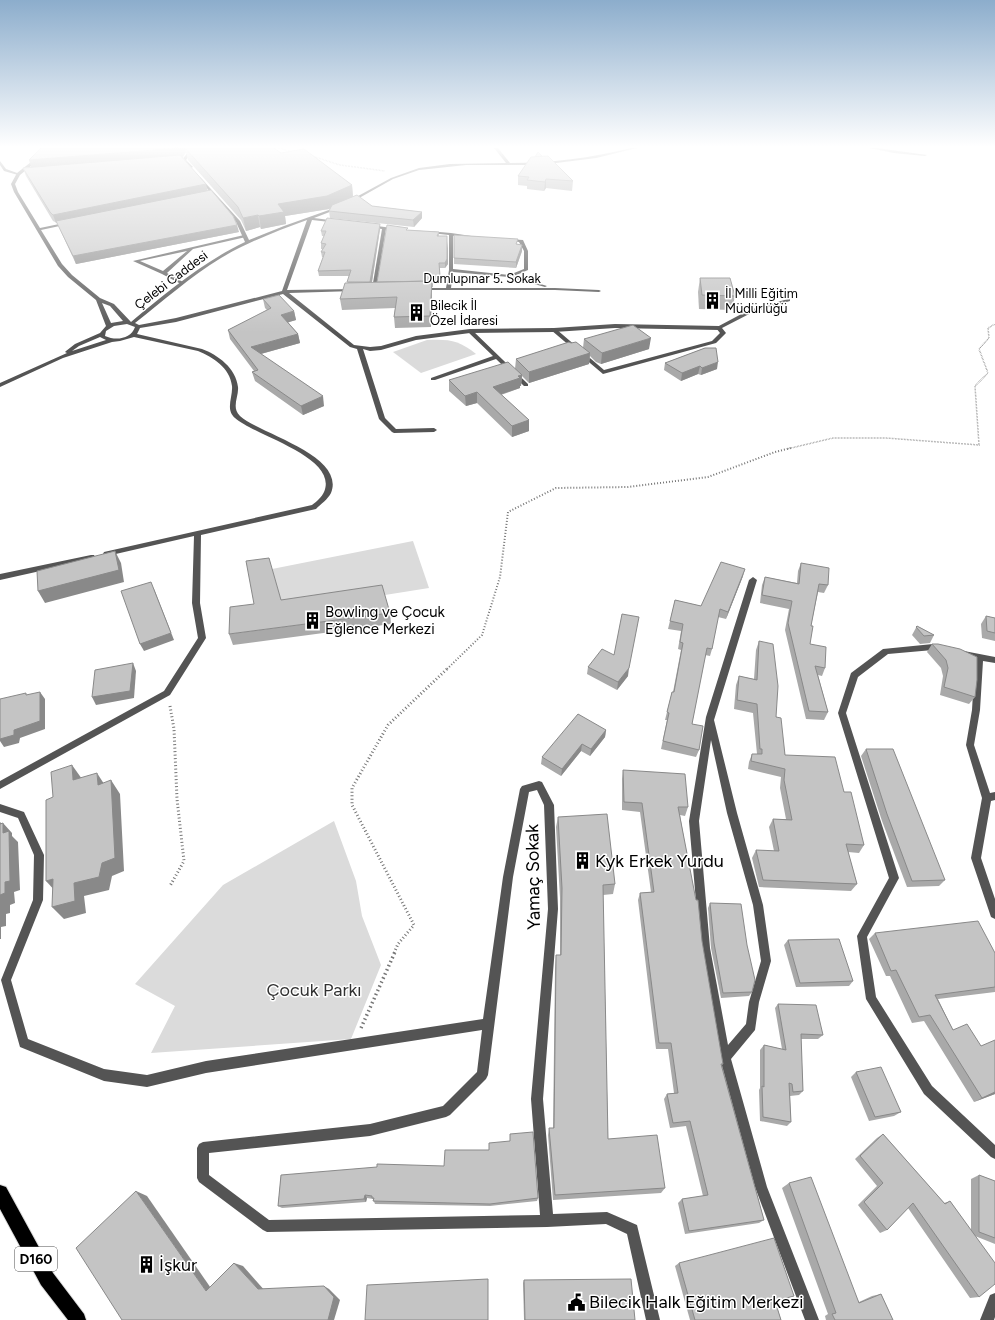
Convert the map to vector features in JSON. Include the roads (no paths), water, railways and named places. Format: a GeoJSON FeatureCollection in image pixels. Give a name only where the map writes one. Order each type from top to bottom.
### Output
{"type":"FeatureCollection","features":[{"type":"Feature","properties":{"kind":"main road","name":"D160"},"geometry":{"type":"LineString","coordinates":[[0,1193],[47,1278],[78,1320]]}},
{"type":"Feature","properties":{"kind":"street"},"geometry":{"type":"LineString","coordinates":[[27,210],[60,265],[70,276],[98,299],[112,305],[130,323],[138,327],[176,320],[284,292],[360,289]]}},
{"type":"Feature","properties":{"kind":"street"},"geometry":{"type":"LineString","coordinates":[[227,210],[238,222],[248,243]]}},
{"type":"Feature","properties":{"kind":"street","name":"Çelebi Caddesi"},"geometry":{"type":"LineString","coordinates":[[130,323],[181,283],[216,260],[248,243],[334,210]]}},
{"type":"Feature","properties":{"kind":"street"},"geometry":{"type":"LineString","coordinates":[[284,292],[310,219],[340,222]]}},
{"type":"Feature","properties":{"kind":"street"},"geometry":{"type":"LineString","coordinates":[[39,228],[70,222]]}},
{"type":"Feature","properties":{"kind":"street"},"geometry":{"type":"LineString","coordinates":[[362,225],[399,229]]}},
{"type":"Feature","properties":{"kind":"street"},"geometry":{"type":"LineString","coordinates":[[374,289],[384,228]]}},
{"type":"Feature","properties":{"kind":"street"},"geometry":{"type":"LineString","coordinates":[[421,231],[482,238]]}},
{"type":"Feature","properties":{"kind":"street"},"geometry":{"type":"LineString","coordinates":[[448,288],[451,270],[451,234]]}},
{"type":"Feature","properties":{"kind":"street"},"geometry":{"type":"LineString","coordinates":[[181,283],[164,273],[135,261],[244,236]]}},
{"type":"Feature","properties":{"kind":"street"},"geometry":{"type":"LineString","coordinates":[[506,240],[521,241],[526,251],[526,270],[509,276]]}},
{"type":"Feature","properties":{"kind":"street"},"geometry":{"type":"LineString","coordinates":[[164,273],[191,248]]}},
{"type":"Feature","properties":{"kind":"street"},"geometry":{"type":"LineString","coordinates":[[451,270],[509,276],[556,289]]}},
{"type":"Feature","properties":{"kind":"street"},"geometry":{"type":"LineString","coordinates":[[367,289],[382,289]]}},
{"type":"Feature","properties":{"kind":"street","name":"Dumlupınar 5. Sokak"},"geometry":{"type":"LineString","coordinates":[[418,289],[556,289],[599,291]]}},
{"type":"Feature","properties":{"kind":"street"},"geometry":{"type":"LineString","coordinates":[[284,292],[352,346],[360,348],[381,348],[416,338],[470,331],[554,330],[621,326],[719,328],[751,311],[788,300]]}},
{"type":"Feature","properties":{"kind":"street"},"geometry":{"type":"LineString","coordinates":[[98,299],[110,326]]}},
{"type":"Feature","properties":{"kind":"street"},"geometry":{"type":"LineString","coordinates":[[0,385],[61,357],[111,340],[122,339],[165,326],[176,320]]}},
{"type":"Feature","properties":{"kind":"street"},"geometry":{"type":"LineString","coordinates":[[61,357],[77,345],[102,334],[105,328],[130,323]]}},
{"type":"Feature","properties":{"kind":"street"},"geometry":{"type":"LineString","coordinates":[[135,334],[138,327]]}},
{"type":"Feature","properties":{"kind":"street"},"geometry":{"type":"LineString","coordinates":[[554,330],[603,372],[714,342],[719,339],[723,333],[719,328]]}},
{"type":"Feature","properties":{"kind":"street"},"geometry":{"type":"LineString","coordinates":[[470,331],[526,385]]}},
{"type":"Feature","properties":{"kind":"street"},"geometry":{"type":"LineString","coordinates":[[102,334],[103,337],[111,340]]}},
{"type":"Feature","properties":{"kind":"street"},"geometry":{"type":"LineString","coordinates":[[0,577],[314,507],[328,492],[329,478],[317,461],[236,416],[232,406],[235,387],[229,371],[214,356],[200,350],[135,334]]}},
{"type":"Feature","properties":{"kind":"street"},"geometry":{"type":"LineString","coordinates":[[360,348],[382,418],[394,431],[434,430]]}},
{"type":"Feature","properties":{"kind":"street"},"geometry":{"type":"LineString","coordinates":[[433,379],[496,357]]}},
{"type":"Feature","properties":{"kind":"street"},"geometry":{"type":"LineString","coordinates":[[0,786],[167,693],[202,638],[196,603],[198,534]]}},
{"type":"Feature","properties":{"kind":"street"},"geometry":{"type":"LineString","coordinates":[[753,580],[710,717],[694,821],[705,948],[725,1058],[761,1187],[812,1320]]}},
{"type":"Feature","properties":{"kind":"street"},"geometry":{"type":"LineString","coordinates":[[995,660],[933,647],[886,650],[854,675],[842,713],[894,878],[862,936],[871,999],[928,1090],[995,1153]]}},
{"type":"Feature","properties":{"kind":"street"},"geometry":{"type":"LineString","coordinates":[[979,657],[976,710],[970,745],[991,797],[976,858],[995,914]]}},
{"type":"Feature","properties":{"kind":"street"},"geometry":{"type":"LineString","coordinates":[[710,717],[732,813],[758,905],[766,961],[754,1002],[751,1026],[725,1058]]}},
{"type":"Feature","properties":{"kind":"street","name":"Yamaç Sokak"},"geometry":{"type":"LineString","coordinates":[[488,1024],[508,877],[525,789],[539,785],[549,805],[553,909],[538,1099],[547,1221]]}},
{"type":"Feature","properties":{"kind":"street"},"geometry":{"type":"LineString","coordinates":[[0,808],[21,815],[40,855],[38,900],[6,980],[24,1043],[104,1075],[147,1081],[206,1067],[354,1043],[488,1024],[482,1075],[446,1111],[370,1130],[203,1148],[203,1178],[267,1226],[547,1221],[607,1218],[632,1230],[652,1320]]}},
{"type":"Feature","properties":{"kind":"street"},"geometry":{"type":"LineString","coordinates":[[987,1320],[995,1300]]}},
{"type":"Feature","properties":{"kind":"place","name":"İl Milli Eğitim Müdürlüğü"},"geometry":{"type":"Point","coordinates":[712,300]}},
{"type":"Feature","properties":{"kind":"place","name":"Bilecik İl Özel İdaresi"},"geometry":{"type":"Point","coordinates":[417,312]}},
{"type":"Feature","properties":{"kind":"place","name":"Bowling ve Çocuk Eğlence Merkezi"},"geometry":{"type":"Point","coordinates":[312,621]}},
{"type":"Feature","properties":{"kind":"place","name":"Kyk Erkek Yurdu"},"geometry":{"type":"Point","coordinates":[582,861]}},
{"type":"Feature","properties":{"kind":"place","name":"İşkur"},"geometry":{"type":"Point","coordinates":[146,1265]}},
{"type":"Feature","properties":{"kind":"place","name":"Bilecik Halk Eğitim Merkezi"},"geometry":{"type":"Point","coordinates":[576,1302]}},
{"type":"Feature","properties":{"kind":"park label","name":"Çocuk Parkı"},"geometry":{"type":"Point","coordinates":[314,990]}}]}
